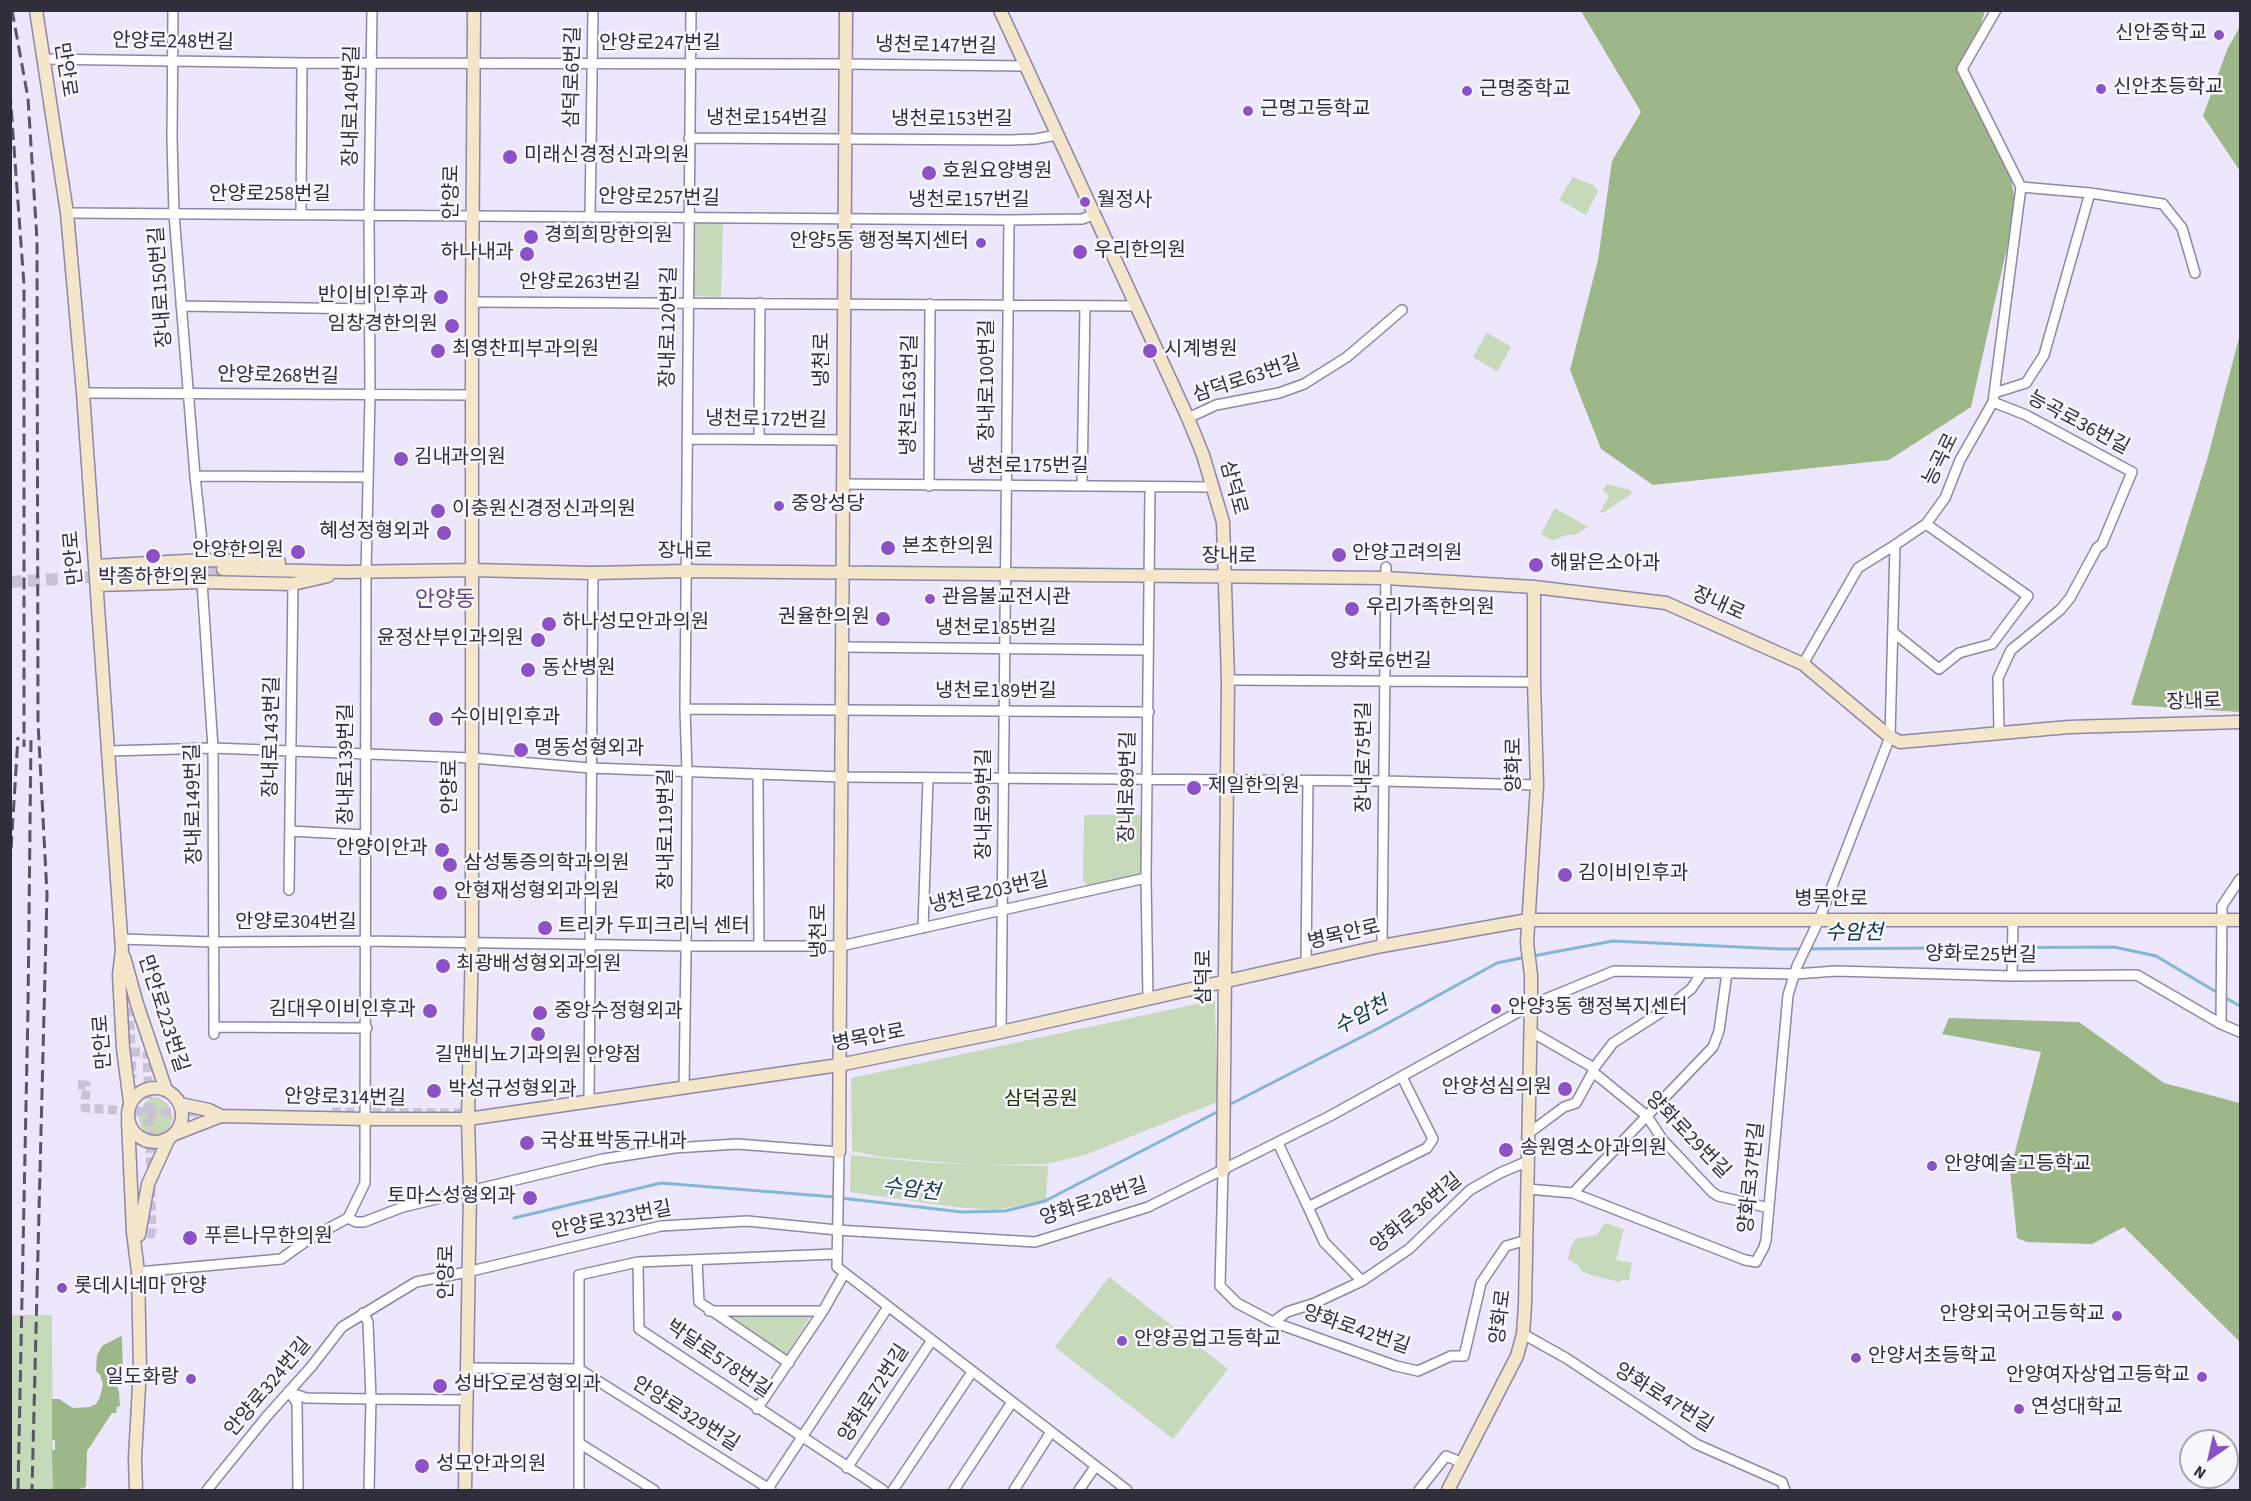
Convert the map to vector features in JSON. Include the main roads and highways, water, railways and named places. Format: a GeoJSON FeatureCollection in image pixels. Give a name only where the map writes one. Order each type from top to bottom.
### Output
{"type":"FeatureCollection","features":[{"type":"Feature","properties":{"kind":"waterway","name":"수암천"},"geometry":{"type":"LineString","coordinates":[[1533,956],[1613,941],[1781,949],[2114,947],[2156,956],[2218,993]]}},
{"type":"Feature","properties":{"kind":"waterway","name":"수암천"},"geometry":{"type":"LineString","coordinates":[[1227,1106],[1379,1028],[1497,963],[1526,957]]}},
{"type":"Feature","properties":{"kind":"waterway","name":"수암천"},"geometry":{"type":"LineString","coordinates":[[2224,997],[2240,1006]]}},
{"type":"Feature","properties":{"kind":"waterway","name":"수암천"},"geometry":{"type":"LineString","coordinates":[[841,1198],[962,1212],[1005,1211],[1045,1201],[1219,1111]]}},
{"type":"Feature","properties":{"kind":"waterway","name":"수암천"},"geometry":{"type":"LineString","coordinates":[[514,1218],[661,1183],[835,1197]]}},
{"type":"Feature","properties":{"kind":"tunnel"},"geometry":{"type":"LineString","coordinates":[[10,582],[223,569]]}},
{"type":"Feature","properties":{"kind":"tunnel"},"geometry":{"type":"LineString","coordinates":[[129,994],[132,1078]]}},
{"type":"Feature","properties":{"kind":"tunnel"},"geometry":{"type":"LineString","coordinates":[[131,1052],[147,1052],[151,1175]]}},
{"type":"Feature","properties":{"kind":"tunnel"},"geometry":{"type":"LineString","coordinates":[[78,1085],[86,1085],[85,1108],[201,1112]]}},
{"type":"Feature","properties":{"kind":"tunnel"},"geometry":{"type":"LineString","coordinates":[[332,1112],[472,1113],[472,1110]]}},
{"type":"Feature","properties":{"kind":"tunnel"},"geometry":{"type":"LineString","coordinates":[[151,1188],[152,1234]]}},
{"type":"Feature","properties":{"kind":"tunnel"},"geometry":{"type":"LineString","coordinates":[[134,1233],[155,1234]]}},
{"type":"Feature","properties":{"kind":"railway"},"geometry":{"type":"LineString","coordinates":[[12,10],[28,98],[37,240],[38,722],[47,894],[32,1490]]}},
{"type":"Feature","properties":{"kind":"railway"},"geometry":{"type":"LineString","coordinates":[[10,92],[24,285],[24,747]]}},
{"type":"Feature","properties":{"kind":"railway"},"geometry":{"type":"LineString","coordinates":[[18,1490],[31,735]]}},
{"type":"Feature","properties":{"kind":"railway"},"geometry":{"type":"LineString","coordinates":[[10,866],[18,737]]}},
{"type":"Feature","properties":{"kind":"place","name":"신안중학교"},"geometry":{"type":"Point","coordinates":[2219,35]}},
{"type":"Feature","properties":{"kind":"place","name":"신안초등학교"},"geometry":{"type":"Point","coordinates":[2101,89]}},
{"type":"Feature","properties":{"kind":"place","name":"근명중학교"},"geometry":{"type":"Point","coordinates":[1467,91]}},
{"type":"Feature","properties":{"kind":"place","name":"근명고등학교"},"geometry":{"type":"Point","coordinates":[1248,111]}},
{"type":"Feature","properties":{"kind":"place","name":"미래신경정신과의원"},"geometry":{"type":"Point","coordinates":[510,157]}},
{"type":"Feature","properties":{"kind":"place","name":"호원요양병원"},"geometry":{"type":"Point","coordinates":[929,173]}},
{"type":"Feature","properties":{"kind":"place","name":"월정사"},"geometry":{"type":"Point","coordinates":[1085,202]}},
{"type":"Feature","properties":{"kind":"place","name":"경희희망한의원"},"geometry":{"type":"Point","coordinates":[531,237]}},
{"type":"Feature","properties":{"kind":"place","name":"안양5동 행정복지센터"},"geometry":{"type":"Point","coordinates":[981,243]}},
{"type":"Feature","properties":{"kind":"place","name":"우리한의원"},"geometry":{"type":"Point","coordinates":[1080,252]}},
{"type":"Feature","properties":{"kind":"place","name":"하나내과"},"geometry":{"type":"Point","coordinates":[527,254]}},
{"type":"Feature","properties":{"kind":"place","name":"반이비인후과"},"geometry":{"type":"Point","coordinates":[441,297]}},
{"type":"Feature","properties":{"kind":"place","name":"임창경한의원"},"geometry":{"type":"Point","coordinates":[452,326]}},
{"type":"Feature","properties":{"kind":"place","name":"최영찬피부과의원"},"geometry":{"type":"Point","coordinates":[438,351]}},
{"type":"Feature","properties":{"kind":"place","name":"시계병원"},"geometry":{"type":"Point","coordinates":[1150,351]}},
{"type":"Feature","properties":{"kind":"place","name":"김내과의원"},"geometry":{"type":"Point","coordinates":[401,459]}},
{"type":"Feature","properties":{"kind":"place","name":"중앙성당"},"geometry":{"type":"Point","coordinates":[779,506]}},
{"type":"Feature","properties":{"kind":"place","name":"이충원신경정신과의원"},"geometry":{"type":"Point","coordinates":[438,511]}},
{"type":"Feature","properties":{"kind":"place","name":"혜성정형외과"},"geometry":{"type":"Point","coordinates":[444,533]}},
{"type":"Feature","properties":{"kind":"place","name":"본초한의원"},"geometry":{"type":"Point","coordinates":[888,548]}},
{"type":"Feature","properties":{"kind":"place","name":"안양한의원"},"geometry":{"type":"Point","coordinates":[298,552]}},
{"type":"Feature","properties":{"kind":"place","name":"안양고려의원"},"geometry":{"type":"Point","coordinates":[1339,555]}},
{"type":"Feature","properties":{"kind":"place","name":"박종하한의원"},"geometry":{"type":"Point","coordinates":[153,556]}},
{"type":"Feature","properties":{"kind":"place","name":"해맑은소아과"},"geometry":{"type":"Point","coordinates":[1536,565]}},
{"type":"Feature","properties":{"kind":"place","name":"관음불교전시관"},"geometry":{"type":"Point","coordinates":[930,599]}},
{"type":"Feature","properties":{"kind":"place","name":"우리가족한의원"},"geometry":{"type":"Point","coordinates":[1352,609]}},
{"type":"Feature","properties":{"kind":"place","name":"권율한의원"},"geometry":{"type":"Point","coordinates":[883,619]}},
{"type":"Feature","properties":{"kind":"place","name":"하나성모안과의원"},"geometry":{"type":"Point","coordinates":[549,624]}},
{"type":"Feature","properties":{"kind":"place","name":"윤정산부인과의원"},"geometry":{"type":"Point","coordinates":[538,640]}},
{"type":"Feature","properties":{"kind":"place","name":"동산병원"},"geometry":{"type":"Point","coordinates":[528,670]}},
{"type":"Feature","properties":{"kind":"place","name":"수이비인후과"},"geometry":{"type":"Point","coordinates":[436,719]}},
{"type":"Feature","properties":{"kind":"place","name":"명동성형외과"},"geometry":{"type":"Point","coordinates":[521,750]}},
{"type":"Feature","properties":{"kind":"place","name":"제일한의원"},"geometry":{"type":"Point","coordinates":[1194,788]}},
{"type":"Feature","properties":{"kind":"place","name":"안양이안과"},"geometry":{"type":"Point","coordinates":[442,850]}},
{"type":"Feature","properties":{"kind":"place","name":"삼성통증의학과의원"},"geometry":{"type":"Point","coordinates":[450,865]}},
{"type":"Feature","properties":{"kind":"place","name":"김이비인후과"},"geometry":{"type":"Point","coordinates":[1565,875]}},
{"type":"Feature","properties":{"kind":"place","name":"안형재성형외과의원"},"geometry":{"type":"Point","coordinates":[440,893]}},
{"type":"Feature","properties":{"kind":"place","name":"트리카 두피크리닉 센터"},"geometry":{"type":"Point","coordinates":[545,928]}},
{"type":"Feature","properties":{"kind":"place","name":"최광배성형외과의원"},"geometry":{"type":"Point","coordinates":[443,966]}},
{"type":"Feature","properties":{"kind":"place","name":"안양3동 행정복지센터"},"geometry":{"type":"Point","coordinates":[1496,1009]}},
{"type":"Feature","properties":{"kind":"place","name":"김대우이비인후과"},"geometry":{"type":"Point","coordinates":[430,1011]}},
{"type":"Feature","properties":{"kind":"place","name":"중앙수정형외과"},"geometry":{"type":"Point","coordinates":[540,1013]}},
{"type":"Feature","properties":{"kind":"place","name":"길맨비뇨기과의원 안양점"},"geometry":{"type":"Point","coordinates":[538,1034]}},
{"type":"Feature","properties":{"kind":"place","name":"안양성심의원"},"geometry":{"type":"Point","coordinates":[1565,1089]}},
{"type":"Feature","properties":{"kind":"place","name":"박성규성형외과"},"geometry":{"type":"Point","coordinates":[434,1091]}},
{"type":"Feature","properties":{"kind":"place","name":"국상표박동규내과"},"geometry":{"type":"Point","coordinates":[527,1143]}},
{"type":"Feature","properties":{"kind":"place","name":"송원영소아과의원"},"geometry":{"type":"Point","coordinates":[1506,1150]}},
{"type":"Feature","properties":{"kind":"place","name":"안양예술고등학교"},"geometry":{"type":"Point","coordinates":[1932,1166]}},
{"type":"Feature","properties":{"kind":"place","name":"토마스성형외과"},"geometry":{"type":"Point","coordinates":[530,1198]}},
{"type":"Feature","properties":{"kind":"place","name":"푸른나무한의원"},"geometry":{"type":"Point","coordinates":[190,1238]}},
{"type":"Feature","properties":{"kind":"place","name":"롯데시네마 안양"},"geometry":{"type":"Point","coordinates":[62,1288]}},
{"type":"Feature","properties":{"kind":"place","name":"안양외국어고등학교"},"geometry":{"type":"Point","coordinates":[2117,1316]}},
{"type":"Feature","properties":{"kind":"place","name":"안양공업고등학교"},"geometry":{"type":"Point","coordinates":[1122,1341]}},
{"type":"Feature","properties":{"kind":"place","name":"안양서초등학교"},"geometry":{"type":"Point","coordinates":[1856,1358]}},
{"type":"Feature","properties":{"kind":"place","name":"안양여자상업고등학교"},"geometry":{"type":"Point","coordinates":[2202,1377]}},
{"type":"Feature","properties":{"kind":"place","name":"일도화랑"},"geometry":{"type":"Point","coordinates":[191,1379]}},
{"type":"Feature","properties":{"kind":"place","name":"성바오로성형외과"},"geometry":{"type":"Point","coordinates":[440,1386]}},
{"type":"Feature","properties":{"kind":"place","name":"연성대학교"},"geometry":{"type":"Point","coordinates":[2019,1409]}},
{"type":"Feature","properties":{"kind":"place","name":"성모안과의원"},"geometry":{"type":"Point","coordinates":[422,1466]}},
{"type":"Feature","properties":{"kind":"district","name":"안양동"},"geometry":{"type":"Point","coordinates":[445,601]}},
{"type":"Feature","properties":{"kind":"park label","name":"삼덕공원"},"geometry":{"type":"Point","coordinates":[1041,1101]}}]}
